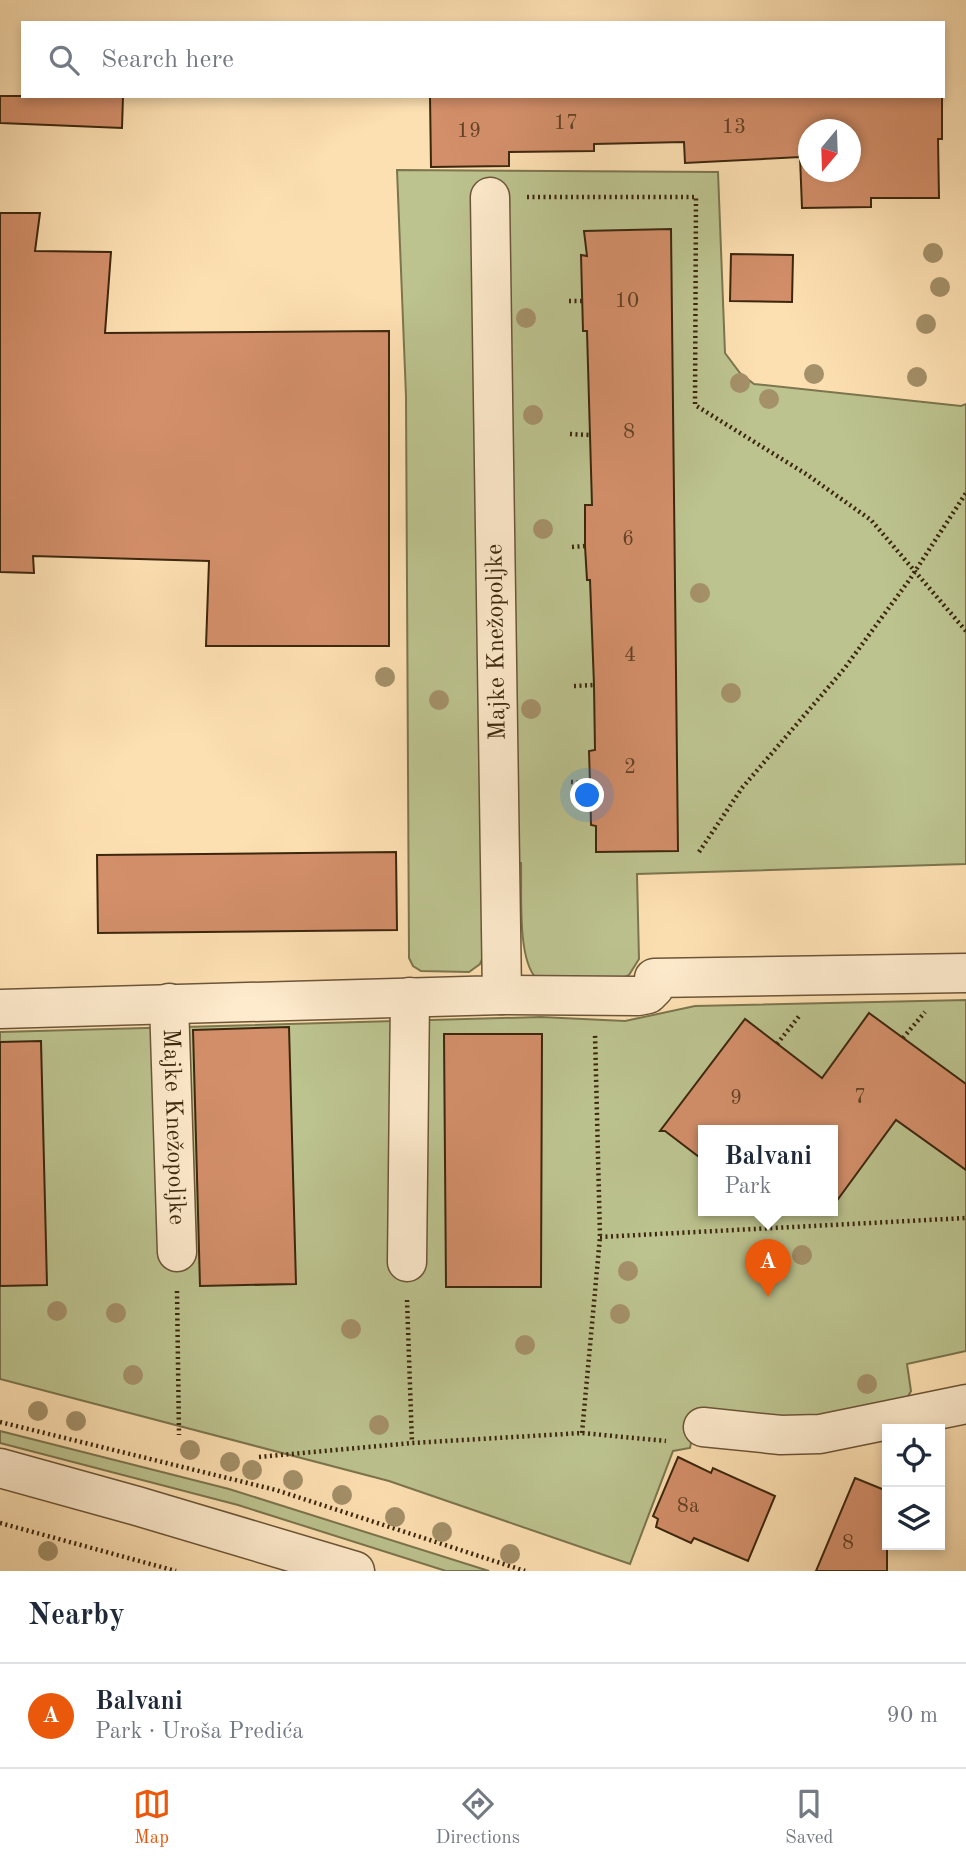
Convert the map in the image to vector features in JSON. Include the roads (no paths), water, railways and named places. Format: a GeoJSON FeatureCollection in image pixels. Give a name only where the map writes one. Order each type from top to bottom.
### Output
{"type":"FeatureCollection","features":[{"type":"Feature","properties":{"kind":"street","name":"Majke Knežopoljke"},"geometry":{"type":"LineString","coordinates":[[0,1009],[502,995],[490,197]]}},
{"type":"Feature","properties":{"kind":"street"},"geometry":{"type":"LineString","coordinates":[[502,995],[638,996],[648,994],[654,988],[654,978],[966,973]]}},
{"type":"Feature","properties":{"kind":"street"},"geometry":{"type":"LineString","coordinates":[[407,1262],[410,997]]}},
{"type":"Feature","properties":{"kind":"street","name":"Majke Knežopoljke"},"geometry":{"type":"LineString","coordinates":[[169,1003],[177,1252]]}},
{"type":"Feature","properties":{"kind":"street"},"geometry":{"type":"LineString","coordinates":[[691,1434],[820,1434],[966,1405]]}},
{"type":"Feature","properties":{"kind":"street"},"geometry":{"type":"LineString","coordinates":[[0,1468],[355,1571]]}},
{"type":"Feature","properties":{"kind":"place","name":"Balvani"},"geometry":{"type":"Point","coordinates":[768,1297]}}]}
